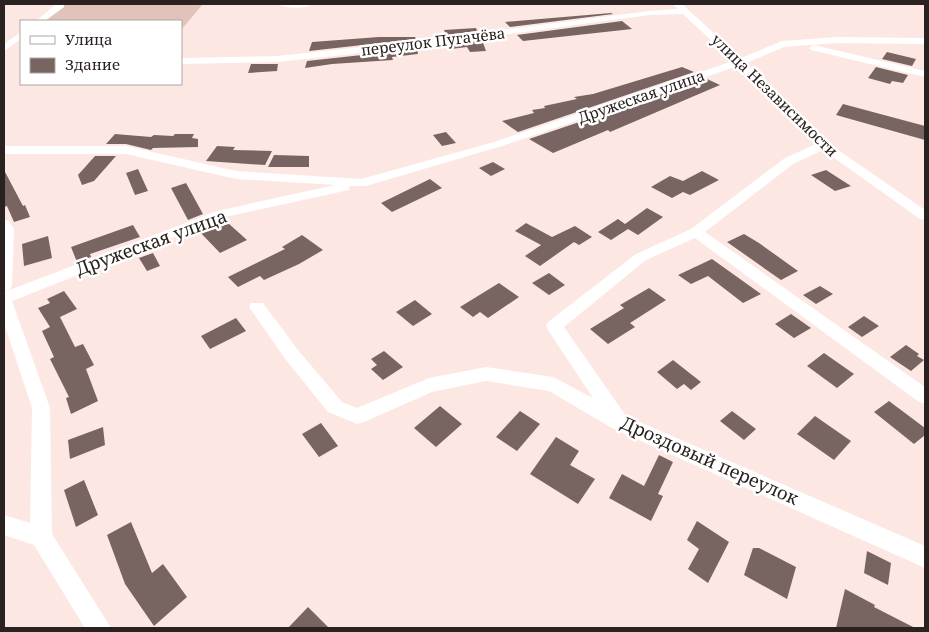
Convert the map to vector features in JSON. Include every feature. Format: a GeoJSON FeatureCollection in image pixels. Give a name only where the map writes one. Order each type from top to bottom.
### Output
{"type":"FeatureCollection","features":[{"type":"Feature","properties":{"kind":"street"},"geometry":{"type":"LineString","coordinates":[[41,20],[60,7],[60,4]]}},
{"type":"Feature","properties":{"kind":"street"},"geometry":{"type":"LineString","coordinates":[[282,4],[309,4]]}},
{"type":"Feature","properties":{"kind":"street","name":"переулок Пугачёва"},"geometry":{"type":"LineString","coordinates":[[182,60],[276,58],[400,46],[649,13],[681,7]]}},
{"type":"Feature","properties":{"kind":"street","name":"улица Независимости"},"geometry":{"type":"LineString","coordinates":[[681,7],[824,145],[925,216]]}},
{"type":"Feature","properties":{"kind":"street"},"geometry":{"type":"LineString","coordinates":[[4,48],[20,36]]}},
{"type":"Feature","properties":{"kind":"street","name":"Дружеская улица"},"geometry":{"type":"LineString","coordinates":[[4,299],[222,214],[264,206],[361,182],[498,144],[740,62],[782,44],[837,40],[925,41]]}},
{"type":"Feature","properties":{"kind":"street"},"geometry":{"type":"LineString","coordinates":[[782,44],[822,48],[925,74]]}},
{"type":"Feature","properties":{"kind":"street","name":"Дроздовый переулок"},"geometry":{"type":"LineString","coordinates":[[824,145],[789,161],[696,232],[641,257],[554,326],[619,422],[700,456],[925,557]]}},
{"type":"Feature","properties":{"kind":"street","name":"Дружеская улица"},"geometry":{"type":"LineString","coordinates":[[4,150],[126,150],[236,175],[361,182]]}},
{"type":"Feature","properties":{"kind":"street"},"geometry":{"type":"LineString","coordinates":[[4,224],[7,229],[4,286]]}},
{"type":"Feature","properties":{"kind":"street"},"geometry":{"type":"LineString","coordinates":[[696,232],[925,397]]}},
{"type":"Feature","properties":{"kind":"street"},"geometry":{"type":"LineString","coordinates":[[4,299],[41,408],[41,537],[99,628]]}},
{"type":"Feature","properties":{"kind":"street"},"geometry":{"type":"LineString","coordinates":[[257,307],[292,355],[335,407],[357,416],[429,385],[486,374],[553,384],[619,422]]}},
{"type":"Feature","properties":{"kind":"street"},"geometry":{"type":"LineString","coordinates":[[4,525],[41,537]]}},
{"type":"Feature","properties":{"kind":"shaded area"},"geometry":{"type":"Polygon","coordinates":[[[65,4],[203,4],[182,29],[182,20],[44,20],[65,4]]]}},
{"type":"Feature","properties":{"kind":"building"},"geometry":{"type":"Polygon","coordinates":[[[613,14],[510,27],[505,22],[613,14]]]}},
{"type":"Feature","properties":{"kind":"building"},"geometry":{"type":"Polygon","coordinates":[[[622,21],[632,29],[523,41],[517,35],[622,21]]]}},
{"type":"Feature","properties":{"kind":"building"},"geometry":{"type":"Polygon","coordinates":[[[476,28],[477,31],[446,35],[444,30],[476,28]]]}},
{"type":"Feature","properties":{"kind":"building"},"geometry":{"type":"Polygon","coordinates":[[[379,37],[415,37],[416,39],[309,51],[312,42],[379,37]]]}},
{"type":"Feature","properties":{"kind":"building"},"geometry":{"type":"Polygon","coordinates":[[[482,40],[486,51],[470,52],[467,47],[451,49],[449,44],[482,40]]]}},
{"type":"Feature","properties":{"kind":"building"},"geometry":{"type":"Polygon","coordinates":[[[417,49],[418,54],[392,57],[393,60],[332,64],[305,68],[307,61],[417,49]]]}},
{"type":"Feature","properties":{"kind":"building"},"geometry":{"type":"Polygon","coordinates":[[[887,52],[916,59],[912,66],[882,59],[887,52]]]}},
{"type":"Feature","properties":{"kind":"building"},"geometry":{"type":"Polygon","coordinates":[[[251,64],[278,64],[277,71],[248,73],[251,64]]]}},
{"type":"Feature","properties":{"kind":"building"},"geometry":{"type":"Polygon","coordinates":[[[682,67],[694,72],[518,132],[502,121],[534,113],[532,110],[545,108],[544,106],[577,99],[574,97],[593,94],[682,67]]]}},
{"type":"Feature","properties":{"kind":"building"},"geometry":{"type":"Polygon","coordinates":[[[876,67],[908,75],[903,83],[892,81],[890,84],[868,78],[876,67]]]}},
{"type":"Feature","properties":{"kind":"building"},"geometry":{"type":"Polygon","coordinates":[[[707,79],[720,85],[610,132],[608,130],[553,153],[529,139],[707,79]]]}},
{"type":"Feature","properties":{"kind":"building"},"geometry":{"type":"Polygon","coordinates":[[[843,104],[925,126],[925,140],[836,115],[843,104]]]}},
{"type":"Feature","properties":{"kind":"building"},"geometry":{"type":"Polygon","coordinates":[[[446,132],[456,143],[442,146],[433,135],[446,132]]]}},
{"type":"Feature","properties":{"kind":"building"},"geometry":{"type":"Polygon","coordinates":[[[115,134],[151,137],[154,135],[194,134],[192,138],[198,139],[198,147],[153,148],[151,150],[126,144],[106,144],[115,134]]]}},
{"type":"Feature","properties":{"kind":"building"},"geometry":{"type":"Polygon","coordinates":[[[217,146],[235,147],[233,150],[272,151],[265,165],[206,161],[217,146]]]}},
{"type":"Feature","properties":{"kind":"building"},"geometry":{"type":"Polygon","coordinates":[[[274,155],[309,156],[309,167],[268,167],[274,155]]]}},
{"type":"Feature","properties":{"kind":"building"},"geometry":{"type":"Polygon","coordinates":[[[95,156],[116,156],[94,181],[82,185],[78,175],[95,156]]]}},
{"type":"Feature","properties":{"kind":"building"},"geometry":{"type":"Polygon","coordinates":[[[493,162],[505,169],[491,176],[479,168],[493,162]]]}},
{"type":"Feature","properties":{"kind":"building"},"geometry":{"type":"Polygon","coordinates":[[[138,169],[148,191],[135,195],[126,173],[138,169]]]}},
{"type":"Feature","properties":{"kind":"building"},"geometry":{"type":"Polygon","coordinates":[[[4,170],[30,217],[14,222],[7,206],[4,207],[4,170]]]}},
{"type":"Feature","properties":{"kind":"building"},"geometry":{"type":"Polygon","coordinates":[[[826,170],[851,186],[835,191],[811,175],[826,170]]]}},
{"type":"Feature","properties":{"kind":"building"},"geometry":{"type":"Polygon","coordinates":[[[702,171],[719,180],[690,195],[683,192],[672,198],[651,187],[670,176],[683,181],[702,171]]]}},
{"type":"Feature","properties":{"kind":"building"},"geometry":{"type":"Polygon","coordinates":[[[430,179],[442,188],[392,212],[381,203],[430,179]]]}},
{"type":"Feature","properties":{"kind":"building"},"geometry":{"type":"Polygon","coordinates":[[[186,183],[203,214],[188,220],[171,188],[186,183]]]}},
{"type":"Feature","properties":{"kind":"building"},"geometry":{"type":"Polygon","coordinates":[[[647,208],[663,217],[638,235],[628,229],[611,240],[598,232],[618,219],[625,224],[647,208]]]}},
{"type":"Feature","properties":{"kind":"building"},"geometry":{"type":"Polygon","coordinates":[[[228,223],[247,240],[220,253],[198,230],[209,225],[212,230],[228,223]]]}},
{"type":"Feature","properties":{"kind":"building"},"geometry":{"type":"Polygon","coordinates":[[[526,223],[552,237],[575,226],[592,237],[579,245],[574,242],[540,266],[525,256],[541,245],[515,231],[526,223]]]}},
{"type":"Feature","properties":{"kind":"building"},"geometry":{"type":"Polygon","coordinates":[[[133,225],[140,237],[90,254],[91,257],[77,262],[71,247],[133,225]]]}},
{"type":"Feature","properties":{"kind":"building"},"geometry":{"type":"Polygon","coordinates":[[[744,234],[798,271],[781,280],[727,242],[744,234]]]}},
{"type":"Feature","properties":{"kind":"building"},"geometry":{"type":"Polygon","coordinates":[[[302,235],[323,250],[299,264],[264,280],[260,276],[238,287],[228,277],[285,249],[282,247],[302,235]]]}},
{"type":"Feature","properties":{"kind":"building"},"geometry":{"type":"Polygon","coordinates":[[[48,236],[52,258],[24,266],[22,244],[48,236]]]}},
{"type":"Feature","properties":{"kind":"building"},"geometry":{"type":"Polygon","coordinates":[[[153,253],[160,266],[147,271],[139,258],[153,253]]]}},
{"type":"Feature","properties":{"kind":"building"},"geometry":{"type":"Polygon","coordinates":[[[712,259],[761,294],[743,303],[708,276],[691,284],[678,275],[712,259]]]}},
{"type":"Feature","properties":{"kind":"building"},"geometry":{"type":"Polygon","coordinates":[[[549,273],[565,285],[549,295],[532,283],[549,273]]]}},
{"type":"Feature","properties":{"kind":"building"},"geometry":{"type":"Polygon","coordinates":[[[499,283],[519,297],[488,318],[480,312],[473,317],[460,307],[499,283]]]}},
{"type":"Feature","properties":{"kind":"building"},"geometry":{"type":"Polygon","coordinates":[[[820,286],[833,294],[816,304],[803,295],[820,286]]]}},
{"type":"Feature","properties":{"kind":"building"},"geometry":{"type":"Polygon","coordinates":[[[649,288],[666,300],[630,323],[635,327],[608,344],[590,329],[624,308],[620,305],[649,288]]]}},
{"type":"Feature","properties":{"kind":"building"},"geometry":{"type":"Polygon","coordinates":[[[64,291],[77,309],[60,317],[75,347],[83,344],[94,365],[86,369],[98,401],[71,414],[66,398],[69,397],[50,359],[54,357],[42,331],[50,327],[38,308],[50,303],[47,299],[64,291]]]}},
{"type":"Feature","properties":{"kind":"building"},"geometry":{"type":"Polygon","coordinates":[[[415,300],[432,314],[413,326],[396,312],[415,300]]]}},
{"type":"Feature","properties":{"kind":"building"},"geometry":{"type":"Polygon","coordinates":[[[791,314],[811,328],[794,338],[775,324],[791,314]]]}},
{"type":"Feature","properties":{"kind":"building"},"geometry":{"type":"Polygon","coordinates":[[[864,316],[879,326],[862,337],[848,327],[864,316]]]}},
{"type":"Feature","properties":{"kind":"building"},"geometry":{"type":"Polygon","coordinates":[[[236,318],[246,331],[210,349],[201,336],[236,318]]]}},
{"type":"Feature","properties":{"kind":"building"},"geometry":{"type":"Polygon","coordinates":[[[906,345],[924,360],[911,371],[890,357],[906,345]]]}},
{"type":"Feature","properties":{"kind":"building"},"geometry":{"type":"Polygon","coordinates":[[[384,351],[403,367],[383,380],[371,369],[377,365],[371,359],[384,351]]]}},
{"type":"Feature","properties":{"kind":"building"},"geometry":{"type":"Polygon","coordinates":[[[824,353],[854,374],[837,388],[807,366],[824,353]]]}},
{"type":"Feature","properties":{"kind":"building"},"geometry":{"type":"Polygon","coordinates":[[[673,360],[701,382],[691,390],[684,384],[677,389],[657,372],[673,360]]]}},
{"type":"Feature","properties":{"kind":"building"},"geometry":{"type":"Polygon","coordinates":[[[889,401],[925,428],[925,435],[914,444],[874,412],[889,401]]]}},
{"type":"Feature","properties":{"kind":"building"},"geometry":{"type":"Polygon","coordinates":[[[440,406],[462,424],[436,447],[414,428],[440,406]]]}},
{"type":"Feature","properties":{"kind":"building"},"geometry":{"type":"Polygon","coordinates":[[[520,411],[540,424],[517,451],[496,437],[520,411]]]}},
{"type":"Feature","properties":{"kind":"building"},"geometry":{"type":"Polygon","coordinates":[[[732,411],[756,429],[744,440],[720,421],[732,411]]]}},
{"type":"Feature","properties":{"kind":"building"},"geometry":{"type":"Polygon","coordinates":[[[815,416],[851,441],[834,460],[797,434],[815,416]]]}},
{"type":"Feature","properties":{"kind":"building"},"geometry":{"type":"Polygon","coordinates":[[[321,423],[338,446],[319,457],[302,434],[321,423]]]}},
{"type":"Feature","properties":{"kind":"building"},"geometry":{"type":"Polygon","coordinates":[[[103,427],[105,445],[70,459],[68,440],[103,427]]]}},
{"type":"Feature","properties":{"kind":"building"},"geometry":{"type":"Polygon","coordinates":[[[556,437],[579,451],[570,465],[595,479],[578,504],[530,474],[556,437]]]}},
{"type":"Feature","properties":{"kind":"building"},"geometry":{"type":"Polygon","coordinates":[[[659,455],[673,462],[658,494],[663,496],[651,521],[609,498],[622,474],[644,486],[659,455]]]}},
{"type":"Feature","properties":{"kind":"building"},"geometry":{"type":"Polygon","coordinates":[[[84,480],[98,515],[76,527],[64,490],[84,480]]]}},
{"type":"Feature","properties":{"kind":"building"},"geometry":{"type":"Polygon","coordinates":[[[697,521],[729,542],[708,583],[688,569],[699,549],[687,540],[697,521]]]}},
{"type":"Feature","properties":{"kind":"building"},"geometry":{"type":"Polygon","coordinates":[[[131,522],[152,573],[163,564],[187,597],[154,626],[125,584],[107,535],[131,522]]]}},
{"type":"Feature","properties":{"kind":"building"},"geometry":{"type":"Polygon","coordinates":[[[753,548],[759,548],[796,567],[787,599],[744,575],[753,548]]]}},
{"type":"Feature","properties":{"kind":"building"},"geometry":{"type":"Polygon","coordinates":[[[867,551],[891,563],[888,585],[864,573],[867,551]]]}},
{"type":"Feature","properties":{"kind":"building"},"geometry":{"type":"Polygon","coordinates":[[[845,589],[875,605],[874,607],[915,628],[836,628],[845,589]]]}},
{"type":"Feature","properties":{"kind":"building"},"geometry":{"type":"Polygon","coordinates":[[[308,607],[329,628],[288,628],[308,607]]]}}]}
